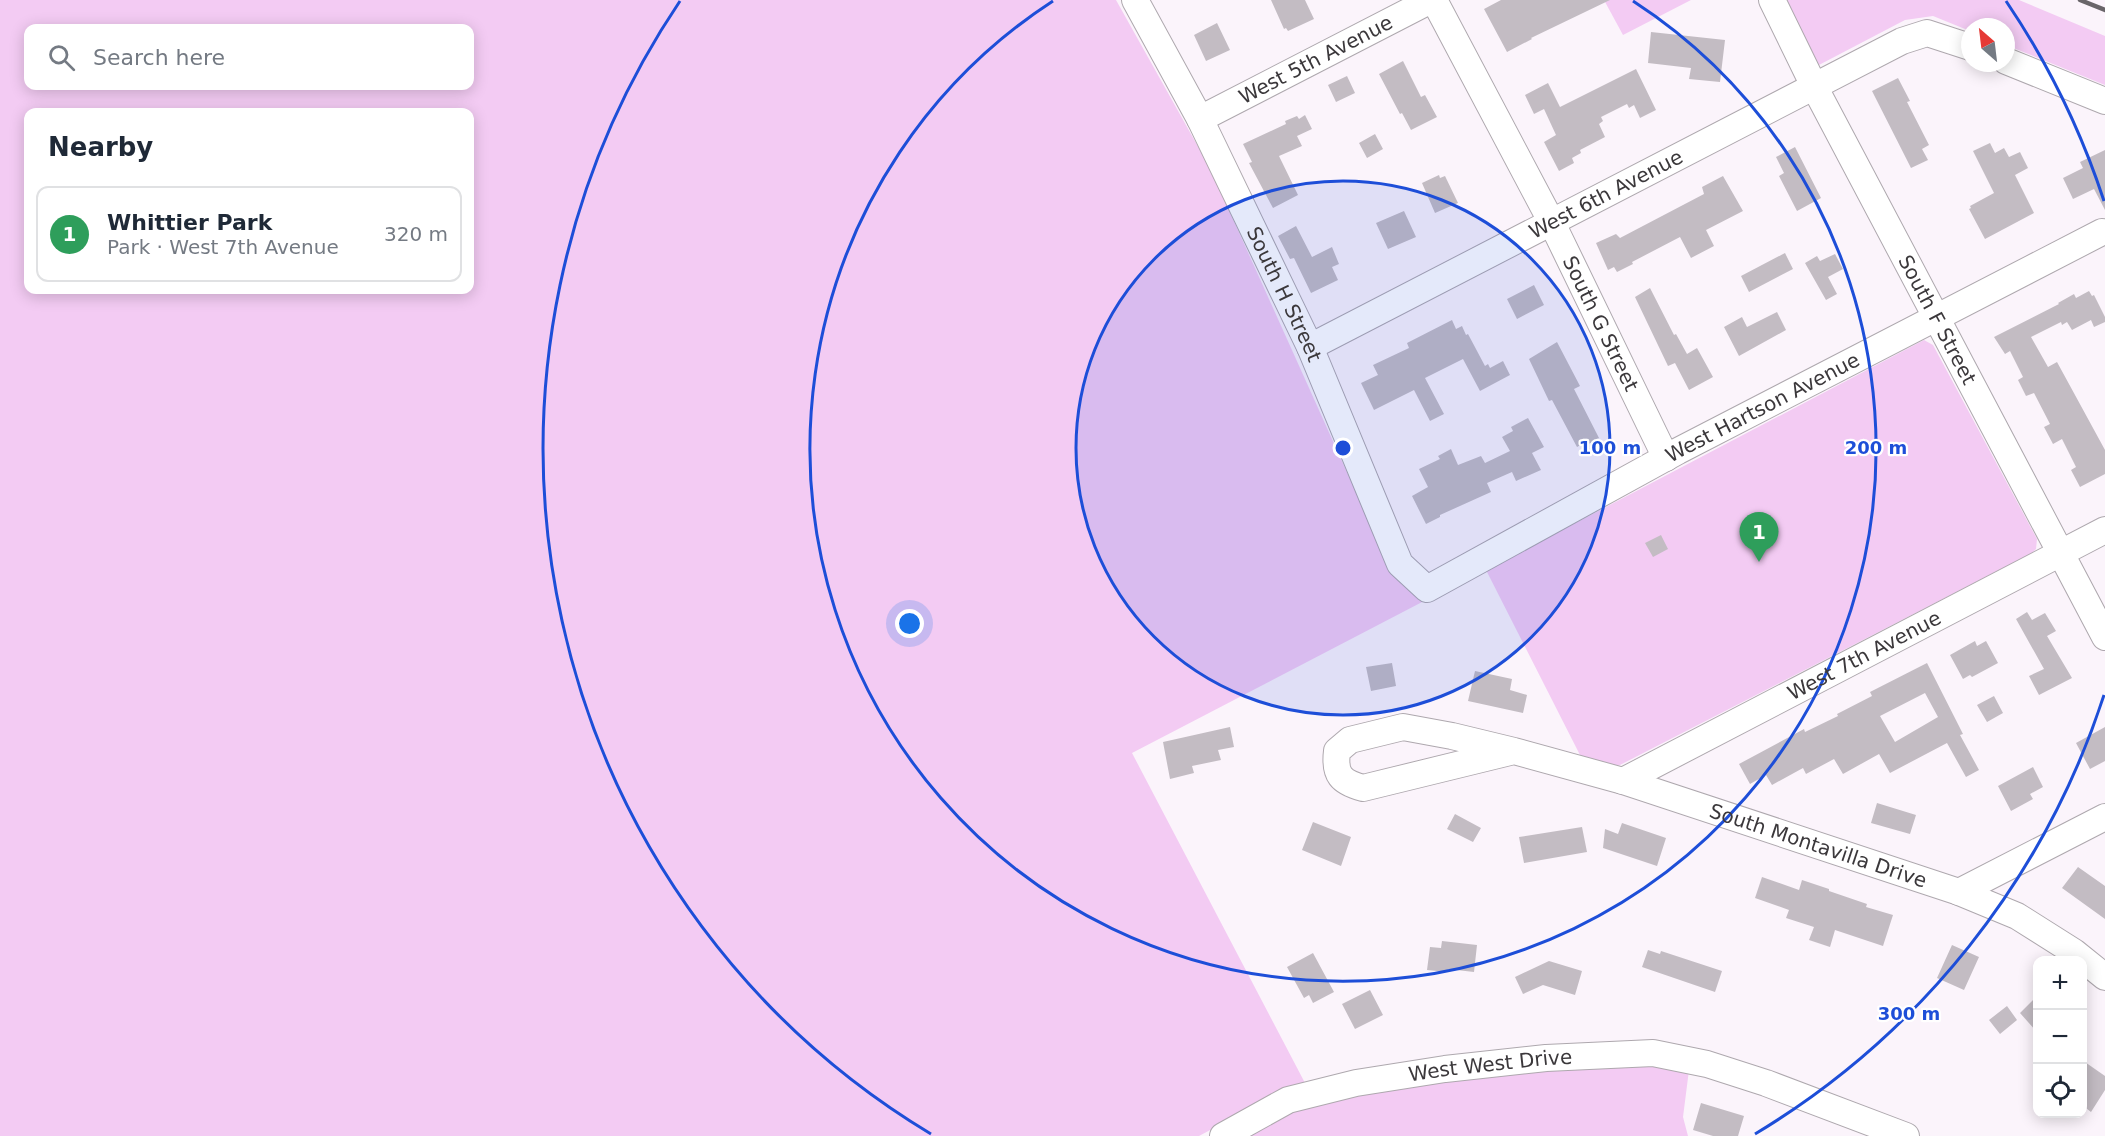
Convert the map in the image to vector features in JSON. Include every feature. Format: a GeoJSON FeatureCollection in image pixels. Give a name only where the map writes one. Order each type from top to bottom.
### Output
{"type":"FeatureCollection","features":[{"type":"Feature","properties":{"kind":"street","name":"South H Street"},"geometry":{"type":"LineString","coordinates":[[1136,0],[1200,119],[1310,347],[1400,564],[1427,589]]}},
{"type":"Feature","properties":{"kind":"street","name":"West 5th Avenue"},"geometry":{"type":"LineString","coordinates":[[1200,119],[1433,0]]}},
{"type":"Feature","properties":{"kind":"street","name":"South G Street"},"geometry":{"type":"LineString","coordinates":[[1433,0],[1552,223],[1666,458]]}},
{"type":"Feature","properties":{"kind":"street","name":"South F Street"},"geometry":{"type":"LineString","coordinates":[[1772,0],[1814,86],[2105,637]]}},
{"type":"Feature","properties":{"kind":"street","name":"West 6th Avenue"},"geometry":{"type":"LineString","coordinates":[[1310,347],[1902,41],[1927,33],[1961,44]]}},
{"type":"Feature","properties":{"kind":"street"},"geometry":{"type":"LineString","coordinates":[[2015,66],[2105,101]]}},
{"type":"Feature","properties":{"kind":"street","name":"West Hartson Avenue"},"geometry":{"type":"LineString","coordinates":[[1427,589],[1666,458],[2102,232]]}},
{"type":"Feature","properties":{"kind":"street","name":"West 7th Avenue"},"geometry":{"type":"LineString","coordinates":[[1623,781],[2105,530]]}},
{"type":"Feature","properties":{"kind":"street","name":"South Montavilla Drive"},"geometry":{"type":"LineString","coordinates":[[1514,751],[1363,788],[1347,784],[1339,775],[1335,763],[1336,751],[1350,740],[1403,727],[1514,751],[1623,781],[1959,892],[2017,916],[2074,952],[2105,977]]}},
{"type":"Feature","properties":{"kind":"street"},"geometry":{"type":"LineString","coordinates":[[1959,892],[2105,818]]}},
{"type":"Feature","properties":{"kind":"street","name":"West West Drive"},"geometry":{"type":"LineString","coordinates":[[1223,1136],[1288,1100],[1356,1083],[1445,1069],[1546,1058],[1653,1053],[1707,1064],[1766,1083],[1906,1136]]}},
{"type":"Feature","properties":{"kind":"shaded area"},"geometry":{"type":"Polygon","coordinates":[[[0,0],[1116,0],[1210,168],[1386,559],[1426,600],[1132,753],[1305,1083],[1282,1092],[1199,1136],[0,1136],[0,0]]]}},
{"type":"Feature","properties":{"kind":"shaded area"},"geometry":{"type":"Polygon","coordinates":[[[1604,0],[1691,0],[1623,35],[1604,0]]]}},
{"type":"Feature","properties":{"kind":"shaded area"},"geometry":{"type":"Polygon","coordinates":[[[1784,0],[2019,0],[2105,36],[2105,85],[2015,49],[2015,18],[1961,18],[1961,27],[1933,16],[1905,20],[1817,66],[1784,0]]]}},
{"type":"Feature","properties":{"kind":"shaded area"},"geometry":{"type":"Polygon","coordinates":[[[1924,340],[1933,345],[2037,539],[2036,549],[1620,765],[1612,767],[1581,757],[1486,570],[1924,340]]]}},
{"type":"Feature","properties":{"kind":"shaded area"},"geometry":{"type":"Polygon","coordinates":[[[1649,1063],[1689,1070],[1683,1117],[1688,1136],[1237,1136],[1326,1096],[1578,1066],[1649,1063]]]}},
{"type":"Feature","properties":{"kind":"building"},"geometry":{"type":"Polygon","coordinates":[[[1271,0],[1305,0],[1314,19],[1288,31],[1284,29],[1271,0]]]}},
{"type":"Feature","properties":{"kind":"building"},"geometry":{"type":"Polygon","coordinates":[[[1501,0],[1610,0],[1507,52],[1484,9],[1501,0]]]}},
{"type":"Feature","properties":{"kind":"building"},"geometry":{"type":"Polygon","coordinates":[[[1217,23],[1230,50],[1206,61],[1194,35],[1217,23]]]}},
{"type":"Feature","properties":{"kind":"building"},"geometry":{"type":"Polygon","coordinates":[[[1651,32],[1725,40],[1720,82],[1689,79],[1691,68],[1648,63],[1651,32]]]}},
{"type":"Feature","properties":{"kind":"building"},"geometry":{"type":"Polygon","coordinates":[[[1403,61],[1421,97],[1425,95],[1437,117],[1411,130],[1379,74],[1403,61]]]}},
{"type":"Feature","properties":{"kind":"building"},"geometry":{"type":"Polygon","coordinates":[[[1636,69],[1656,110],[1640,118],[1634,105],[1629,108],[1627,104],[1601,117],[1603,121],[1599,124],[1605,137],[1580,150],[1581,153],[1572,158],[1574,163],[1559,171],[1544,142],[1556,135],[1544,109],[1534,114],[1525,95],[1548,83],[1560,107],[1636,69]]]}},
{"type":"Feature","properties":{"kind":"building"},"geometry":{"type":"Polygon","coordinates":[[[1347,76],[1355,93],[1336,102],[1328,85],[1347,76]]]}},
{"type":"Feature","properties":{"kind":"building"},"geometry":{"type":"Polygon","coordinates":[[[1898,78],[1910,101],[1907,102],[1929,145],[1922,149],[1928,160],[1911,168],[1872,91],[1898,78]]]}},
{"type":"Feature","properties":{"kind":"building"},"geometry":{"type":"Polygon","coordinates":[[[1305,115],[1312,129],[1297,136],[1302,146],[1279,156],[1298,195],[1273,208],[1249,163],[1252,162],[1243,144],[1286,124],[1285,121],[1297,116],[1299,119],[1305,115]]]}},
{"type":"Feature","properties":{"kind":"building"},"geometry":{"type":"Polygon","coordinates":[[[1375,134],[1383,149],[1367,158],[1359,143],[1375,134]]]}},
{"type":"Feature","properties":{"kind":"building"},"geometry":{"type":"Polygon","coordinates":[[[1990,143],[1995,153],[2004,148],[2009,157],[2020,152],[2028,168],[2015,175],[2034,213],[1985,239],[1969,209],[1970,206],[1994,193],[1973,151],[1990,143]]]}},
{"type":"Feature","properties":{"kind":"building"},"geometry":{"type":"Polygon","coordinates":[[[1795,147],[1821,198],[1797,211],[1779,176],[1784,173],[1776,157],[1795,147]]]}},
{"type":"Feature","properties":{"kind":"building"},"geometry":{"type":"Polygon","coordinates":[[[2105,150],[2105,210],[2094,189],[2073,199],[2063,178],[2083,168],[2080,162],[2105,150]]]}},
{"type":"Feature","properties":{"kind":"building"},"geometry":{"type":"Polygon","coordinates":[[[1439,175],[1440,178],[1445,176],[1458,203],[1435,213],[1422,183],[1439,175]]]}},
{"type":"Feature","properties":{"kind":"building"},"geometry":{"type":"Polygon","coordinates":[[[1723,176],[1743,211],[1706,230],[1714,246],[1691,258],[1680,237],[1617,272],[1614,267],[1608,270],[1596,243],[1616,234],[1620,238],[1704,194],[1702,187],[1723,176]]]}},
{"type":"Feature","properties":{"kind":"building"},"geometry":{"type":"Polygon","coordinates":[[[1404,211],[1416,237],[1388,249],[1376,223],[1404,211]]]}},
{"type":"Feature","properties":{"kind":"building"},"geometry":{"type":"Polygon","coordinates":[[[1296,226],[1312,257],[1332,247],[1339,264],[1332,267],[1338,280],[1311,293],[1294,258],[1290,259],[1278,236],[1296,226]]]}},
{"type":"Feature","properties":{"kind":"building"},"geometry":{"type":"Polygon","coordinates":[[[1785,253],[1793,269],[1749,292],[1741,276],[1785,253]]]}},
{"type":"Feature","properties":{"kind":"building"},"geometry":{"type":"Polygon","coordinates":[[[1835,254],[1843,269],[1828,277],[1837,294],[1826,300],[1805,263],[1817,256],[1820,261],[1835,254]]]}},
{"type":"Feature","properties":{"kind":"building"},"geometry":{"type":"Polygon","coordinates":[[[1534,285],[1544,305],[1517,319],[1507,299],[1534,285]]]}},
{"type":"Feature","properties":{"kind":"building"},"geometry":{"type":"Polygon","coordinates":[[[1650,288],[1674,335],[1676,334],[1687,354],[1697,348],[1713,377],[1689,390],[1675,363],[1668,366],[1635,297],[1650,288]]]}},
{"type":"Feature","properties":{"kind":"building"},"geometry":{"type":"Polygon","coordinates":[[[2089,291],[2092,296],[2094,295],[2105,317],[2105,322],[2094,327],[2091,320],[2072,330],[2067,322],[2062,325],[2061,322],[2031,337],[2048,367],[2057,362],[2105,450],[2105,474],[2080,487],[2071,470],[2076,467],[2062,439],[2053,444],[2044,427],[2050,424],[2034,393],[2026,396],[2018,380],[2023,377],[2010,351],[2005,354],[1994,337],[2074,294],[2076,298],[2089,291]]]}},
{"type":"Feature","properties":{"kind":"building"},"geometry":{"type":"Polygon","coordinates":[[[1777,312],[1786,330],[1739,356],[1724,327],[1742,317],[1747,327],[1777,312]]]}},
{"type":"Feature","properties":{"kind":"building"},"geometry":{"type":"Polygon","coordinates":[[[1452,320],[1456,329],[1462,326],[1466,335],[1468,334],[1485,366],[1488,364],[1490,368],[1503,361],[1510,375],[1480,391],[1463,359],[1425,378],[1444,414],[1430,421],[1414,390],[1374,410],[1361,383],[1378,375],[1373,365],[1409,348],[1407,343],[1452,320]]]}},
{"type":"Feature","properties":{"kind":"building"},"geometry":{"type":"Polygon","coordinates":[[[1557,342],[1580,386],[1574,389],[1599,438],[1587,445],[1586,442],[1577,447],[1552,400],[1549,401],[1529,359],[1557,342]]]}},
{"type":"Feature","properties":{"kind":"building"},"geometry":{"type":"Polygon","coordinates":[[[1528,418],[1544,447],[1532,453],[1541,470],[1516,481],[1512,472],[1487,483],[1491,492],[1440,515],[1426,524],[1412,496],[1428,487],[1419,469],[1440,459],[1438,456],[1451,449],[1458,465],[1481,456],[1485,463],[1510,451],[1502,437],[1513,431],[1511,427],[1528,418]]]}},
{"type":"Feature","properties":{"kind":"building"},"geometry":{"type":"Polygon","coordinates":[[[1661,535],[1668,549],[1653,557],[1645,543],[1661,535]]]}},
{"type":"Feature","properties":{"kind":"building"},"geometry":{"type":"Polygon","coordinates":[[[2027,612],[2032,620],[2045,613],[2056,631],[2047,636],[2072,678],[2039,695],[2029,676],[2044,669],[2016,619],[2027,612]]]}},
{"type":"Feature","properties":{"kind":"building"},"geometry":{"type":"Polygon","coordinates":[[[1975,641],[1977,646],[1986,641],[1998,663],[1972,677],[1970,675],[1963,679],[1950,655],[1975,641]]]}},
{"type":"Feature","properties":{"kind":"building"},"geometry":{"type":"Polygon","coordinates":[[[1392,663],[1396,686],[1371,691],[1366,667],[1392,663]]]}},
{"type":"Feature","properties":{"kind":"building"},"geometry":{"type":"Polygon","coordinates":[[[1927,663],[1979,770],[1966,777],[1947,743],[1890,773],[1879,754],[1843,774],[1834,759],[1806,774],[1803,768],[1772,785],[1766,775],[1750,784],[1739,764],[1804,729],[1805,732],[1838,716],[1837,714],[1872,696],[1870,692],[1927,663]],[[1925,693],[1880,716],[1895,742],[1938,717],[1925,693]]]}},
{"type":"Feature","properties":{"kind":"building"},"geometry":{"type":"Polygon","coordinates":[[[1475,671],[1512,679],[1510,690],[1527,695],[1523,713],[1468,701],[1475,671]]]}},
{"type":"Feature","properties":{"kind":"building"},"geometry":{"type":"Polygon","coordinates":[[[1994,696],[2003,713],[1987,722],[1977,705],[1994,696]]]}},
{"type":"Feature","properties":{"kind":"building"},"geometry":{"type":"Polygon","coordinates":[[[1230,727],[1234,747],[1218,750],[1221,760],[1192,766],[1194,773],[1170,779],[1163,742],[1230,727]]]}},
{"type":"Feature","properties":{"kind":"building"},"geometry":{"type":"Polygon","coordinates":[[[2105,727],[2105,761],[2090,769],[2076,743],[2105,727]]]}},
{"type":"Feature","properties":{"kind":"building"},"geometry":{"type":"Polygon","coordinates":[[[2033,767],[2043,787],[2030,794],[2033,799],[2011,811],[1998,786],[2033,767]]]}},
{"type":"Feature","properties":{"kind":"building"},"geometry":{"type":"Polygon","coordinates":[[[1877,803],[1916,815],[1910,834],[1871,823],[1877,803]]]}},
{"type":"Feature","properties":{"kind":"building"},"geometry":{"type":"Polygon","coordinates":[[[1455,814],[1481,828],[1473,842],[1447,829],[1455,814]]]}},
{"type":"Feature","properties":{"kind":"building"},"geometry":{"type":"Polygon","coordinates":[[[1313,822],[1351,837],[1341,866],[1302,850],[1313,822]]]}},
{"type":"Feature","properties":{"kind":"building"},"geometry":{"type":"Polygon","coordinates":[[[1622,823],[1666,838],[1657,866],[1603,848],[1605,829],[1618,834],[1622,823]]]}},
{"type":"Feature","properties":{"kind":"building"},"geometry":{"type":"Polygon","coordinates":[[[1582,827],[1587,852],[1524,863],[1519,837],[1582,827]]]}},
{"type":"Feature","properties":{"kind":"building"},"geometry":{"type":"Polygon","coordinates":[[[2078,867],[2105,886],[2105,919],[2062,888],[2078,867]]]}},
{"type":"Feature","properties":{"kind":"building"},"geometry":{"type":"Polygon","coordinates":[[[1762,877],[1799,890],[1802,880],[1867,904],[1866,907],[1893,915],[1883,946],[1835,930],[1830,947],[1809,940],[1814,927],[1786,918],[1789,910],[1755,898],[1762,877]]]}},
{"type":"Feature","properties":{"kind":"building"},"geometry":{"type":"Polygon","coordinates":[[[1442,941],[1477,945],[1474,972],[1448,969],[1447,972],[1427,970],[1430,947],[1441,948],[1442,941]]]}},
{"type":"Feature","properties":{"kind":"building"},"geometry":{"type":"Polygon","coordinates":[[[1952,945],[1979,957],[1964,990],[1937,978],[1952,945]]]}},
{"type":"Feature","properties":{"kind":"building"},"geometry":{"type":"Polygon","coordinates":[[[1648,950],[1660,954],[1661,951],[1722,971],[1715,992],[1642,967],[1648,950]]]}},
{"type":"Feature","properties":{"kind":"building"},"geometry":{"type":"Polygon","coordinates":[[[1313,953],[1334,992],[1313,1003],[1309,995],[1304,998],[1287,967],[1313,953]]]}},
{"type":"Feature","properties":{"kind":"building"},"geometry":{"type":"Polygon","coordinates":[[[1549,961],[1582,971],[1575,995],[1543,985],[1523,994],[1515,977],[1549,961]]]}},
{"type":"Feature","properties":{"kind":"building"},"geometry":{"type":"Polygon","coordinates":[[[1370,990],[1383,1015],[1355,1029],[1342,1004],[1370,990]]]}},
{"type":"Feature","properties":{"kind":"building"},"geometry":{"type":"Polygon","coordinates":[[[2033,1000],[2033,1028],[2020,1013],[2033,1000]]]}},
{"type":"Feature","properties":{"kind":"building"},"geometry":{"type":"Polygon","coordinates":[[[2007,1006],[2017,1020],[2000,1034],[1989,1020],[2007,1006]]]}},
{"type":"Feature","properties":{"kind":"building"},"geometry":{"type":"Polygon","coordinates":[[[2087,1063],[2105,1076],[2105,1090],[2091,1112],[2087,1109],[2087,1063]]]}},
{"type":"Feature","properties":{"kind":"building"},"geometry":{"type":"Polygon","coordinates":[[[1701,1103],[1744,1116],[1738,1136],[1713,1136],[1693,1130],[1701,1103]]]}},
{"type":"Feature","properties":{"kind":"railway"},"geometry":{"type":"LineString","coordinates":[[2080,0],[2105,10]]}},
{"type":"Feature","properties":{"kind":"place","name":"Whittier Park"},"geometry":{"type":"Point","coordinates":[1759,562]}}]}
